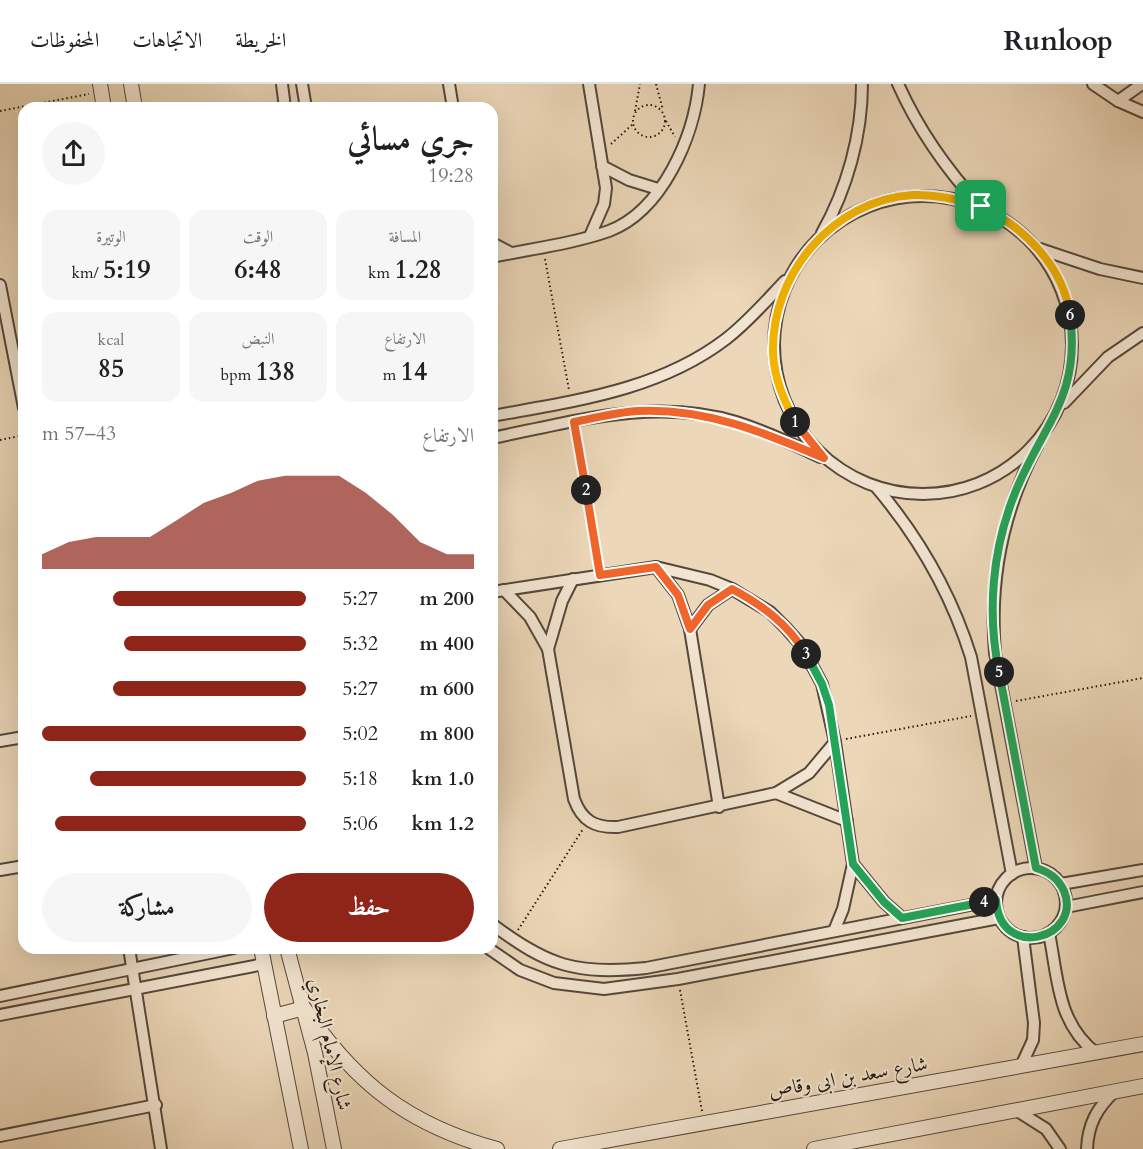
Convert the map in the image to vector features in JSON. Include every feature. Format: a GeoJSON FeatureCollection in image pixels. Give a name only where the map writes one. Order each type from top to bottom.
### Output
{"type":"FeatureCollection","features":[{"type":"Feature","properties":{"kind":"street"},"geometry":{"type":"LineString","coordinates":[[131,84],[134,102]]}},
{"type":"Feature","properties":{"kind":"street"},"geometry":{"type":"LineString","coordinates":[[282,84],[284,102]]}},
{"type":"Feature","properties":{"kind":"street"},"geometry":{"type":"LineString","coordinates":[[302,84],[305,102]]}},
{"type":"Feature","properties":{"kind":"street"},"geometry":{"type":"LineString","coordinates":[[449,84],[452,102]]}},
{"type":"Feature","properties":{"kind":"street"},"geometry":{"type":"LineString","coordinates":[[589,84],[606,188],[604,204],[590,236]]}},
{"type":"Feature","properties":{"kind":"street"},"geometry":{"type":"LineString","coordinates":[[498,256],[590,236],[610,230],[628,220],[658,189],[682,146],[695,110],[699,84]]}},
{"type":"Feature","properties":{"kind":"street"},"geometry":{"type":"LineString","coordinates":[[498,415],[630,387],[692,360],[725,339],[790,277],[835,210],[853,152],[859,123],[861,84]]}},
{"type":"Feature","properties":{"kind":"street"},"geometry":{"type":"LineString","coordinates":[[898,84],[923,135],[940,160],[981,206]]}},
{"type":"Feature","properties":{"kind":"street"},"geometry":{"type":"LineString","coordinates":[[1093,84],[1143,112]]}},
{"type":"Feature","properties":{"kind":"street"},"geometry":{"type":"LineString","coordinates":[[1118,100],[1142,84]]}},
{"type":"Feature","properties":{"kind":"street"},"geometry":{"type":"LineString","coordinates":[[602,166],[629,180],[658,189]]}},
{"type":"Feature","properties":{"kind":"street"},"geometry":{"type":"LineString","coordinates":[[819,237],[847,216],[879,202],[913,195],[947,197],[981,206],[1013,224],[1040,249],[1058,278],[1066,298],[1074,342],[1071,376],[1060,407],[1043,435],[1015,494],[997,556],[992,621],[995,653],[1036,868]]}},
{"type":"Feature","properties":{"kind":"street"},"geometry":{"type":"LineString","coordinates":[[498,246],[511,253]]}},
{"type":"Feature","properties":{"kind":"street"},"geometry":{"type":"LineString","coordinates":[[1040,249],[1100,269],[1143,278]]}},
{"type":"Feature","properties":{"kind":"street"},"geometry":{"type":"LineString","coordinates":[[790,277],[776,314],[773,354],[780,393],[798,428],[824,458],[849,476],[877,488],[913,495],[950,493],[986,481],[1010,467],[1043,435]]}},
{"type":"Feature","properties":{"kind":"street"},"geometry":{"type":"LineString","coordinates":[[0,285],[18,376]]}},
{"type":"Feature","properties":{"kind":"street"},"geometry":{"type":"LineString","coordinates":[[1060,407],[1108,357],[1143,333]]}},
{"type":"Feature","properties":{"kind":"street"},"geometry":{"type":"LineString","coordinates":[[498,437],[637,411],[707,415],[735,422],[824,458]]}},
{"type":"Feature","properties":{"kind":"street"},"geometry":{"type":"LineString","coordinates":[[877,488],[917,539],[952,605],[971,657],[1012,874]]}},
{"type":"Feature","properties":{"kind":"street"},"geometry":{"type":"LineString","coordinates":[[656,567],[678,595],[690,629],[719,807]]}},
{"type":"Feature","properties":{"kind":"street"},"geometry":{"type":"LineString","coordinates":[[498,591],[656,567],[710,580],[732,589],[770,612],[801,645],[822,684],[835,742],[853,864],[843,909],[834,931]]}},
{"type":"Feature","properties":{"kind":"street"},"geometry":{"type":"LineString","coordinates":[[548,649],[559,609],[573,579]]}},
{"type":"Feature","properties":{"kind":"street"},"geometry":{"type":"LineString","coordinates":[[690,629],[708,605],[732,589]]}},
{"type":"Feature","properties":{"kind":"street"},"geometry":{"type":"LineString","coordinates":[[504,590],[530,617],[548,649],[574,799],[579,812],[588,821],[602,828],[618,827],[776,794],[809,773],[835,742]]}},
{"type":"Feature","properties":{"kind":"street"},"geometry":{"type":"LineString","coordinates":[[0,741],[18,738]]}},
{"type":"Feature","properties":{"kind":"street"},"geometry":{"type":"LineString","coordinates":[[776,794],[847,821]]}},
{"type":"Feature","properties":{"kind":"street"},"geometry":{"type":"LineString","coordinates":[[853,864],[878,896],[902,918]]}},
{"type":"Feature","properties":{"kind":"street"},"geometry":{"type":"LineString","coordinates":[[0,870],[18,867]]}},
{"type":"Feature","properties":{"kind":"street"},"geometry":{"type":"LineString","coordinates":[[1036,868],[1046,871],[1061,884],[1066,907],[1063,917],[1049,933],[1032,938],[1023,937],[1005,927],[999,918],[996,900],[999,890],[1012,874],[1024,869],[1036,868]]}},
{"type":"Feature","properties":{"kind":"street"},"geometry":{"type":"LineString","coordinates":[[1061,884],[1143,870]]}},
{"type":"Feature","properties":{"kind":"street"},"geometry":{"type":"LineString","coordinates":[[1066,907],[1143,892]]}},
{"type":"Feature","properties":{"kind":"street"},"geometry":{"type":"LineString","coordinates":[[498,928],[537,956],[559,964],[588,970],[612,971],[646,968],[996,900]]}},
{"type":"Feature","properties":{"kind":"street"},"geometry":{"type":"LineString","coordinates":[[497,954],[520,970],[554,983],[579,988],[637,987],[999,918]]}},
{"type":"Feature","properties":{"kind":"street"},"geometry":{"type":"LineString","coordinates":[[1049,933],[1065,1015],[1073,1031],[1096,1053]]}},
{"type":"Feature","properties":{"kind":"street"},"geometry":{"type":"LineString","coordinates":[[1022,1066],[1032,1040],[1034,1023],[1023,937]]}},
{"type":"Feature","properties":{"kind":"street"},"geometry":{"type":"LineString","coordinates":[[130,954],[156,1105],[161,1149]]}},
{"type":"Feature","properties":{"kind":"street"},"geometry":{"type":"LineString","coordinates":[[0,996],[205,954]]}},
{"type":"Feature","properties":{"kind":"street"},"geometry":{"type":"LineString","coordinates":[[262,954],[301,1149]]}},
{"type":"Feature","properties":{"kind":"street","name":"شارع الإمام البخاري"},"geometry":{"type":"LineString","coordinates":[[289,954],[334,1149]]}},
{"type":"Feature","properties":{"kind":"street"},"geometry":{"type":"LineString","coordinates":[[0,1015],[264,964]]}},
{"type":"Feature","properties":{"kind":"street"},"geometry":{"type":"LineString","coordinates":[[274,1016],[303,1008],[347,1065],[373,1090],[402,1110],[433,1127],[497,1149]]}},
{"type":"Feature","properties":{"kind":"street","name":"شارع سعد بن ابى وقاص"},"geometry":{"type":"LineString","coordinates":[[560,1149],[1143,1044]]}},
{"type":"Feature","properties":{"kind":"street"},"geometry":{"type":"LineString","coordinates":[[814,1149],[1143,1086]]}},
{"type":"Feature","properties":{"kind":"street"},"geometry":{"type":"LineString","coordinates":[[1087,1149],[1093,1118],[1102,1103],[1115,1091]]}},
{"type":"Feature","properties":{"kind":"street"},"geometry":{"type":"LineString","coordinates":[[0,1136],[156,1105]]}},
{"type":"Feature","properties":{"kind":"street"},"geometry":{"type":"LineString","coordinates":[[1016,1110],[1046,1129],[1060,1149]]}},
{"type":"Feature","properties":{"kind":"path"},"geometry":{"type":"LineString","coordinates":[[640,84],[633,124],[639,134],[655,137],[663,130],[665,119],[656,84]]}},
{"type":"Feature","properties":{"kind":"path"},"geometry":{"type":"LineString","coordinates":[[40,102],[101,88]]}},
{"type":"Feature","properties":{"kind":"path"},"geometry":{"type":"LineString","coordinates":[[634,114],[649,105],[664,113]]}},
{"type":"Feature","properties":{"kind":"path"},"geometry":{"type":"LineString","coordinates":[[0,111],[18,107]]}},
{"type":"Feature","properties":{"kind":"path"},"geometry":{"type":"LineString","coordinates":[[665,119],[682,146]]}},
{"type":"Feature","properties":{"kind":"path"},"geometry":{"type":"LineString","coordinates":[[600,150],[633,124]]}},
{"type":"Feature","properties":{"kind":"path"},"geometry":{"type":"LineString","coordinates":[[543,246],[571,401]]}},
{"type":"Feature","properties":{"kind":"path"},"geometry":{"type":"LineString","coordinates":[[574,422],[600,575]]}},
{"type":"Feature","properties":{"kind":"path"},"geometry":{"type":"LineString","coordinates":[[0,440],[18,436]]}},
{"type":"Feature","properties":{"kind":"path"},"geometry":{"type":"LineString","coordinates":[[1005,703],[1143,678]]}},
{"type":"Feature","properties":{"kind":"path"},"geometry":{"type":"LineString","coordinates":[[835,742],[982,714]]}},
{"type":"Feature","properties":{"kind":"path"},"geometry":{"type":"LineString","coordinates":[[512,939],[588,821]]}},
{"type":"Feature","properties":{"kind":"path"},"geometry":{"type":"LineString","coordinates":[[678,979],[704,1123]]}},
{"type":"Feature","properties":{"kind":"route"},"geometry":{"type":"LineString","coordinates":[[913,195],[947,197],[981,206],[1013,224],[1040,249],[1058,278],[1069,309],[1074,342],[1071,376],[1060,407],[1028,464],[1004,524],[993,588],[992,621],[995,653],[1036,868],[1054,877],[1061,884],[1065,895],[1066,907],[1057,926],[1041,937],[1032,938],[1013,933],[1005,927],[996,909],[996,900],[902,918],[867,884],[853,864],[829,705],[822,684],[801,645],[770,612],[752,599],[732,589],[708,605],[690,629],[678,595],[656,567],[600,575],[574,422],[637,411],[707,415],[774,436],[824,458],[798,428],[780,393],[773,354],[776,314],[790,277],[819,237],[847,216],[879,202],[913,195]]}}]}
